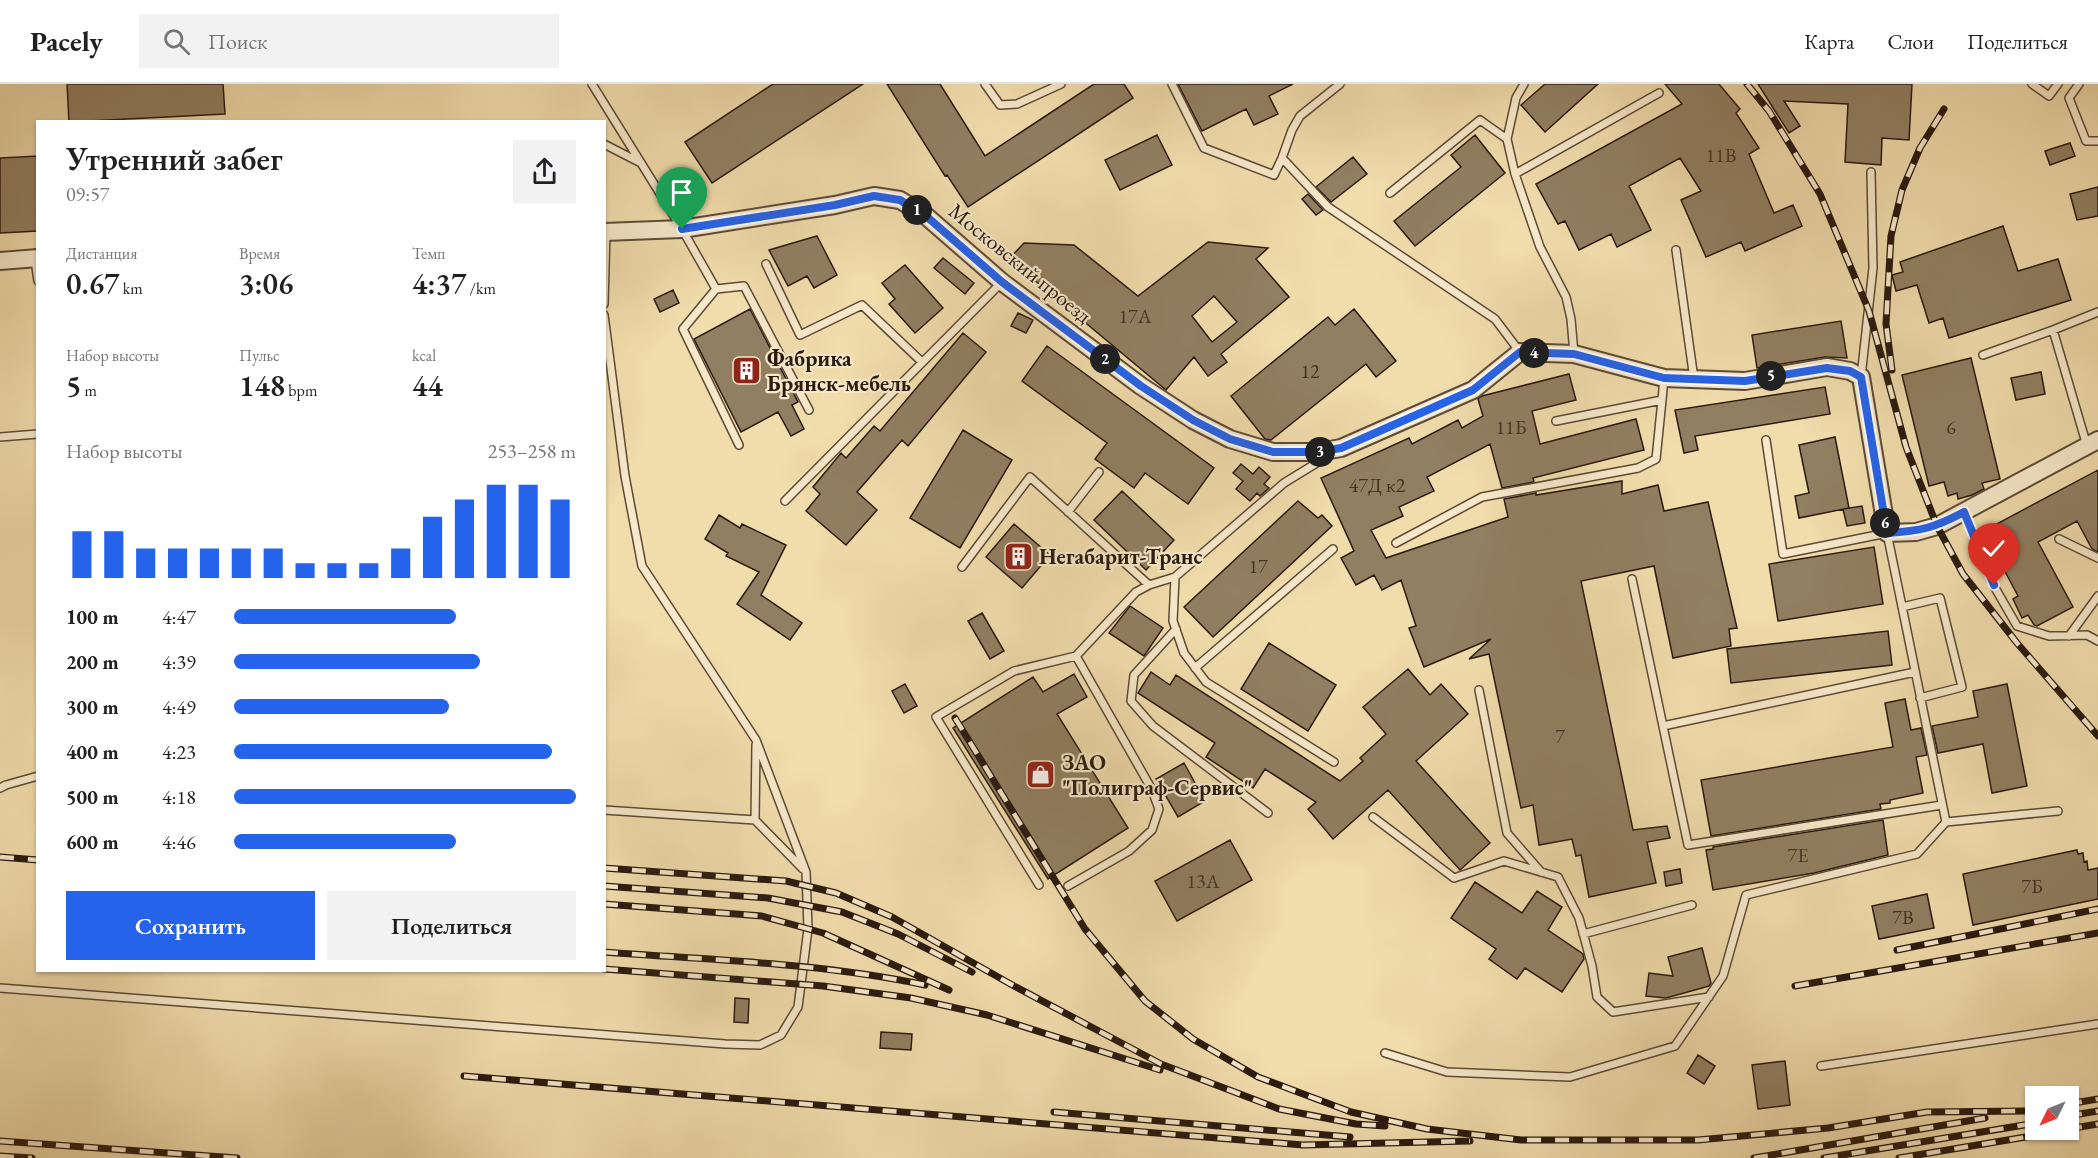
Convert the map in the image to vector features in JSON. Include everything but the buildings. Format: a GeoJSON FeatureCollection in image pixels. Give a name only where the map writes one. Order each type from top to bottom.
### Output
{"type":"FeatureCollection","features":[{"type":"Feature","properties":{"kind":"street","name":"Московский проезд"},"geometry":{"type":"LineString","coordinates":[[606,232],[682,229],[835,205],[874,196],[900,200],[926,216],[1002,282],[1141,386],[1193,420],[1230,439],[1273,452],[1318,452],[1341,448],[1473,390],[1520,352]]}},
{"type":"Feature","properties":{"kind":"street"},"geometry":{"type":"LineString","coordinates":[[0,261],[36,258]]}},
{"type":"Feature","properties":{"kind":"street"},"geometry":{"type":"LineString","coordinates":[[1520,352],[1574,354],[1664,378],[1745,381],[1827,368],[1850,371],[1861,377],[1887,533],[1916,532],[1936,526],[2092,443]]}},
{"type":"Feature","properties":{"kind":"lane"},"geometry":{"type":"LineString","coordinates":[[592,84],[682,229],[716,290]]}},
{"type":"Feature","properties":{"kind":"lane"},"geometry":{"type":"LineString","coordinates":[[984,84],[1000,105],[1017,104],[1061,84]]}},
{"type":"Feature","properties":{"kind":"lane"},"geometry":{"type":"LineString","coordinates":[[1172,84],[1204,148],[1274,175],[1300,116],[1340,84]]}},
{"type":"Feature","properties":{"kind":"lane"},"geometry":{"type":"LineString","coordinates":[[1524,84],[1516,98],[1507,139],[1515,174],[1540,248],[1566,297],[1571,319],[1574,354]]}},
{"type":"Feature","properties":{"kind":"lane"},"geometry":{"type":"LineString","coordinates":[[2032,84],[2049,96],[2058,84]]}},
{"type":"Feature","properties":{"kind":"lane"},"geometry":{"type":"LineString","coordinates":[[2079,84],[2069,98],[2086,141],[2098,141]]}},
{"type":"Feature","properties":{"kind":"lane"},"geometry":{"type":"LineString","coordinates":[[1515,174],[1659,93]]}},
{"type":"Feature","properties":{"kind":"lane"},"geometry":{"type":"LineString","coordinates":[[1390,193],[1480,120],[1507,139]]}},
{"type":"Feature","properties":{"kind":"lane"},"geometry":{"type":"LineString","coordinates":[[606,145],[643,165]]}},
{"type":"Feature","properties":{"kind":"lane"},"geometry":{"type":"LineString","coordinates":[[1282,158],[1328,207],[1495,319],[1520,352]]}},
{"type":"Feature","properties":{"kind":"lane"},"geometry":{"type":"LineString","coordinates":[[1861,377],[1873,268],[1871,172]]}},
{"type":"Feature","properties":{"kind":"lane"},"geometry":{"type":"LineString","coordinates":[[1676,250],[1694,379]]}},
{"type":"Feature","properties":{"kind":"lane"},"geometry":{"type":"LineString","coordinates":[[766,264],[800,335],[862,305],[922,362]]}},
{"type":"Feature","properties":{"kind":"lane"},"geometry":{"type":"LineString","coordinates":[[785,501],[1002,282]]}},
{"type":"Feature","properties":{"kind":"lane"},"geometry":{"type":"LineString","coordinates":[[739,445],[683,329],[716,290],[744,286],[809,410]]}},
{"type":"Feature","properties":{"kind":"lane"},"geometry":{"type":"LineString","coordinates":[[1983,355],[2098,312]]}},
{"type":"Feature","properties":{"kind":"lane"},"geometry":{"type":"LineString","coordinates":[[0,987],[725,1044],[760,1045],[781,1035],[798,1007],[808,929],[806,872],[756,740],[642,566],[625,476],[606,330]]}},
{"type":"Feature","properties":{"kind":"lane"},"geometry":{"type":"LineString","coordinates":[[2053,330],[2092,443]]}},
{"type":"Feature","properties":{"kind":"lane"},"geometry":{"type":"LineString","coordinates":[[1396,543],[1482,497],[1638,468],[1656,459],[1664,378]]}},
{"type":"Feature","properties":{"kind":"lane"},"geometry":{"type":"LineString","coordinates":[[1556,421],[1662,400]]}},
{"type":"Feature","properties":{"kind":"lane"},"geometry":{"type":"LineString","coordinates":[[0,437],[36,434]]}},
{"type":"Feature","properties":{"kind":"lane"},"geometry":{"type":"LineString","coordinates":[[1766,440],[1783,554],[1887,533],[1946,822]]}},
{"type":"Feature","properties":{"kind":"lane"},"geometry":{"type":"LineString","coordinates":[[1039,885],[936,717],[1014,671],[1076,656],[1136,592],[1149,585],[1175,577],[1284,483],[1341,448]]}},
{"type":"Feature","properties":{"kind":"lane"},"geometry":{"type":"LineString","coordinates":[[1068,512],[1099,472]]}},
{"type":"Feature","properties":{"kind":"lane"},"geometry":{"type":"LineString","coordinates":[[962,567],[1030,477],[1149,585]]}},
{"type":"Feature","properties":{"kind":"lane"},"geometry":{"type":"LineString","coordinates":[[1964,512],[1994,585],[2016,626],[2049,636],[2087,635],[2098,641]]}},
{"type":"Feature","properties":{"kind":"lane"},"geometry":{"type":"LineString","coordinates":[[2059,539],[2098,558]]}},
{"type":"Feature","properties":{"kind":"lane"},"geometry":{"type":"LineString","coordinates":[[1195,668],[1333,549]]}},
{"type":"Feature","properties":{"kind":"lane"},"geometry":{"type":"LineString","coordinates":[[1175,577],[1173,621],[1184,653],[1206,682],[1334,762]]}},
{"type":"Feature","properties":{"kind":"lane"},"geometry":{"type":"LineString","coordinates":[[1632,579],[1688,845],[1942,805]]}},
{"type":"Feature","properties":{"kind":"lane"},"geometry":{"type":"LineString","coordinates":[[2069,636],[2098,596]]}},
{"type":"Feature","properties":{"kind":"lane"},"geometry":{"type":"LineString","coordinates":[[1902,607],[1940,598],[1962,687],[1920,698]]}},
{"type":"Feature","properties":{"kind":"lane"},"geometry":{"type":"LineString","coordinates":[[1176,629],[1134,675],[1131,701],[1153,726],[1268,813]]}},
{"type":"Feature","properties":{"kind":"lane"},"geometry":{"type":"LineString","coordinates":[[1068,886],[1129,851],[1152,830],[1159,809],[1151,788],[1076,656]]}},
{"type":"Feature","properties":{"kind":"lane"},"geometry":{"type":"LineString","coordinates":[[1663,726],[1915,672]]}},
{"type":"Feature","properties":{"kind":"lane"},"geometry":{"type":"LineString","coordinates":[[1479,690],[1507,833],[1541,872]]}},
{"type":"Feature","properties":{"kind":"lane"},"geometry":{"type":"LineString","coordinates":[[755,820],[756,740]]}},
{"type":"Feature","properties":{"kind":"lane"},"geometry":{"type":"LineString","coordinates":[[0,788],[36,777]]}},
{"type":"Feature","properties":{"kind":"lane"},"geometry":{"type":"LineString","coordinates":[[606,810],[755,820],[806,872]]}},
{"type":"Feature","properties":{"kind":"lane"},"geometry":{"type":"LineString","coordinates":[[1385,1053],[1447,1072],[1570,1077],[1675,1046],[1723,976],[1746,895],[1917,854],[1946,822],[2058,811]]}},
{"type":"Feature","properties":{"kind":"lane"},"geometry":{"type":"LineString","coordinates":[[1372,818],[1454,878],[1504,861],[1558,877],[1579,918],[1598,997],[1613,1012],[1709,997]]}},
{"type":"Feature","properties":{"kind":"lane"},"geometry":{"type":"LineString","coordinates":[[1583,934],[1692,905]]}},
{"type":"Feature","properties":{"kind":"lane"},"geometry":{"type":"LineString","coordinates":[[1821,1066],[2098,1024]]}},
{"type":"Feature","properties":{"kind":"railway"},"geometry":{"type":"LineString","coordinates":[[1747,84],[1769,111],[1820,194],[1869,311],[1906,447],[1937,526],[1963,574],[2017,643],[2098,736]]}},
{"type":"Feature","properties":{"kind":"railway"},"geometry":{"type":"LineString","coordinates":[[1892,370],[1886,324],[1891,236],[1902,190],[1920,148],[1944,109]]}},
{"type":"Feature","properties":{"kind":"railway"},"geometry":{"type":"LineString","coordinates":[[955,718],[1085,929],[1145,1001],[1193,1039],[1258,1077],[1351,1112],[1427,1129],[1521,1140],[1698,1140],[1828,1128],[1927,1112],[2025,1111]]}},
{"type":"Feature","properties":{"kind":"railway"},"geometry":{"type":"LineString","coordinates":[[0,857],[36,860]]}},
{"type":"Feature","properties":{"kind":"railway"},"geometry":{"type":"LineString","coordinates":[[606,868],[786,881],[836,893],[892,917],[1014,986],[1161,1064],[1279,1109],[1356,1124],[1385,1126]]}},
{"type":"Feature","properties":{"kind":"railway"},"geometry":{"type":"LineString","coordinates":[[606,886],[768,898],[842,912],[898,934],[972,972]]}},
{"type":"Feature","properties":{"kind":"railway"},"geometry":{"type":"LineString","coordinates":[[606,904],[762,916],[823,933],[949,990]]}},
{"type":"Feature","properties":{"kind":"railway"},"geometry":{"type":"LineString","coordinates":[[1897,950],[2098,909]]}},
{"type":"Feature","properties":{"kind":"railway"},"geometry":{"type":"LineString","coordinates":[[1795,986],[2098,933]]}},
{"type":"Feature","properties":{"kind":"railway"},"geometry":{"type":"LineString","coordinates":[[606,952],[806,967],[925,985]]}},
{"type":"Feature","properties":{"kind":"railway"},"geometry":{"type":"LineString","coordinates":[[606,969],[823,986],[911,998],[987,1015],[1160,1070]]}},
{"type":"Feature","properties":{"kind":"railway"},"geometry":{"type":"LineString","coordinates":[[464,1076],[1303,1145],[1470,1141]]}},
{"type":"Feature","properties":{"kind":"railway"},"geometry":{"type":"LineString","coordinates":[[2079,1102],[2098,1099]]}},
{"type":"Feature","properties":{"kind":"railway"},"geometry":{"type":"LineString","coordinates":[[2079,1114],[2098,1111]]}},
{"type":"Feature","properties":{"kind":"railway"},"geometry":{"type":"LineString","coordinates":[[1054,1112],[1350,1137]]}},
{"type":"Feature","properties":{"kind":"railway"},"geometry":{"type":"LineString","coordinates":[[1754,1158],[1985,1118]]}},
{"type":"Feature","properties":{"kind":"railway"},"geometry":{"type":"LineString","coordinates":[[2079,1127],[2098,1124]]}},
{"type":"Feature","properties":{"kind":"railway"},"geometry":{"type":"LineString","coordinates":[[1824,1158],[2025,1125]]}},
{"type":"Feature","properties":{"kind":"railway"},"geometry":{"type":"LineString","coordinates":[[1899,1158],[2025,1137]]}},
{"type":"Feature","properties":{"kind":"railway"},"geometry":{"type":"LineString","coordinates":[[0,1141],[237,1158]]}},
{"type":"Feature","properties":{"kind":"railway"},"geometry":{"type":"LineString","coordinates":[[0,1156],[32,1158]]}},
{"type":"Feature","properties":{"kind":"place","name":"Фабрика Брянск-мебель"},"geometry":{"type":"Point","coordinates":[746,371]}},
{"type":"Feature","properties":{"kind":"place","name":"Негабарит-Транс"},"geometry":{"type":"Point","coordinates":[1018,556]}},
{"type":"Feature","properties":{"kind":"place","name":"ЗАО \"Полиграф-Сервис\""},"geometry":{"type":"Point","coordinates":[1041,775]}},
{"type":"Feature","properties":{"kind":"route"},"geometry":{"type":"LineString","coordinates":[[682,229],[835,205],[874,196],[900,200],[926,216],[1002,282],[1141,386],[1193,420],[1230,439],[1273,452],[1318,452],[1341,448],[1473,390],[1520,352],[1574,354],[1664,378],[1745,381],[1827,368],[1850,371],[1861,377],[1887,533],[1916,532],[1936,526],[1964,512],[1994,585]]}}]}
